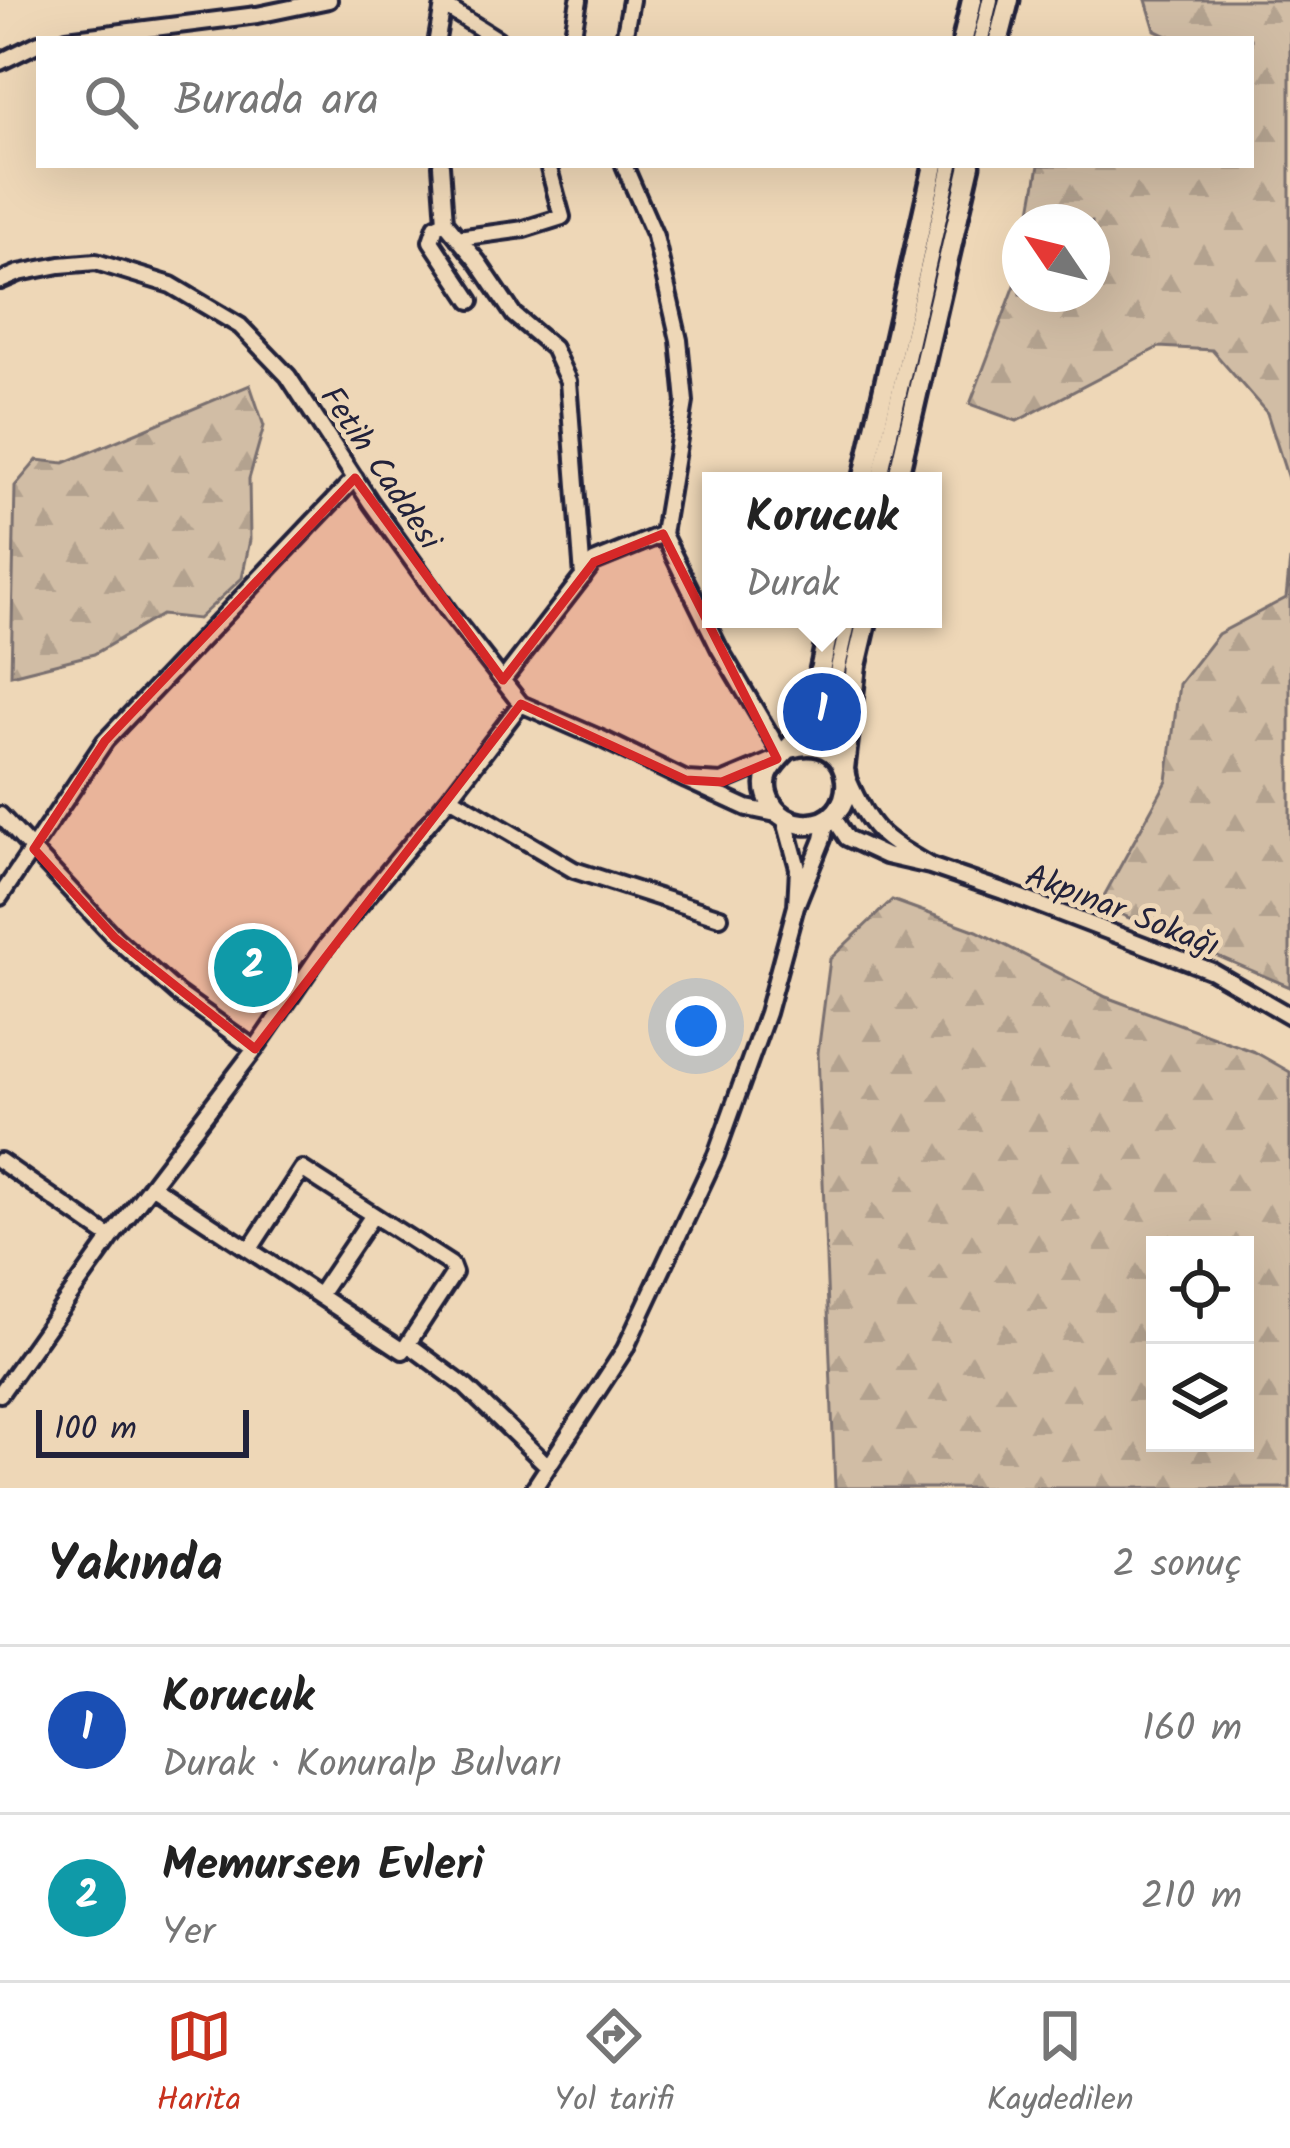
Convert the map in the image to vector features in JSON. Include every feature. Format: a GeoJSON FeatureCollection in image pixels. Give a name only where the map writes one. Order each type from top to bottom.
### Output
{"type":"FeatureCollection","features":[{"type":"Feature","properties":{"kind":"main road"},"geometry":{"type":"LineString","coordinates":[[964,36],[972,0]]}},
{"type":"Feature","properties":{"kind":"main road"},"geometry":{"type":"LineString","coordinates":[[1000,36],[1009,0]]}},
{"type":"Feature","properties":{"kind":"main road"},"geometry":{"type":"LineString","coordinates":[[864,472],[933,168]]}},
{"type":"Feature","properties":{"kind":"main road"},"geometry":{"type":"LineString","coordinates":[[900,472],[969,168]]}},
{"type":"Feature","properties":{"kind":"main road"},"geometry":{"type":"LineString","coordinates":[[829,628],[804,730],[767,778],[772,805],[782,816],[806,825],[830,817],[846,794],[856,666],[865,628]]}},
{"type":"Feature","properties":{"kind":"main road"},"geometry":{"type":"LineString","coordinates":[[783,753],[802,744],[820,747],[837,758],[846,774]]}},
{"type":"Feature","properties":{"kind":"street"},"geometry":{"type":"LineString","coordinates":[[91,36],[257,15],[328,0]]}},
{"type":"Feature","properties":{"kind":"street"},"geometry":{"type":"LineString","coordinates":[[573,36],[579,0]]}},
{"type":"Feature","properties":{"kind":"street"},"geometry":{"type":"LineString","coordinates":[[625,36],[631,0]]}},
{"type":"Feature","properties":{"kind":"street"},"geometry":{"type":"LineString","coordinates":[[982,36],[990,0]]}},
{"type":"Feature","properties":{"kind":"street"},"geometry":{"type":"LineString","coordinates":[[437,36],[442,3],[492,36]]}},
{"type":"Feature","properties":{"kind":"street"},"geometry":{"type":"LineString","coordinates":[[0,62],[36,44]]}},
{"type":"Feature","properties":{"kind":"street"},"geometry":{"type":"LineString","coordinates":[[441,168],[445,222],[514,315],[553,348],[568,381],[583,577]]}},
{"type":"Feature","properties":{"kind":"street"},"geometry":{"type":"LineString","coordinates":[[458,238],[524,229],[562,217],[549,168]]}},
{"type":"Feature","properties":{"kind":"street"},"geometry":{"type":"LineString","coordinates":[[625,168],[655,236],[686,402],[663,534],[702,613]]}},
{"type":"Feature","properties":{"kind":"street"},"geometry":{"type":"LineString","coordinates":[[881,472],[950,168]]}},
{"type":"Feature","properties":{"kind":"street"},"geometry":{"type":"LineString","coordinates":[[445,222],[436,226],[431,241],[471,301]]}},
{"type":"Feature","properties":{"kind":"street","name":"Fetih Caddesi"},"geometry":{"type":"LineString","coordinates":[[0,281],[19,273],[96,262],[171,285],[239,326],[288,376],[452,616],[521,704],[747,808],[782,816]]}},
{"type":"Feature","properties":{"kind":"street"},"geometry":{"type":"LineString","coordinates":[[0,897],[105,741],[355,478]]}},
{"type":"Feature","properties":{"kind":"street"},"geometry":{"type":"LineString","coordinates":[[502,680],[594,562],[663,534]]}},
{"type":"Feature","properties":{"kind":"street"},"geometry":{"type":"LineString","coordinates":[[686,780],[722,782],[783,753],[709,628]]}},
{"type":"Feature","properties":{"kind":"street"},"geometry":{"type":"LineString","coordinates":[[820,747],[846,628]]}},
{"type":"Feature","properties":{"kind":"street"},"geometry":{"type":"LineString","coordinates":[[0,1394],[325,947],[521,704]]}},
{"type":"Feature","properties":{"kind":"street","name":"Akpınar Sokağı"},"geometry":{"type":"LineString","coordinates":[[846,774],[862,812],[877,832],[930,866]]}},
{"type":"Feature","properties":{"kind":"street"},"geometry":{"type":"LineString","coordinates":[[450,797],[574,870],[720,917]]}},
{"type":"Feature","properties":{"kind":"street"},"geometry":{"type":"LineString","coordinates":[[0,815],[115,938],[177,993],[255,1049]]}},
{"type":"Feature","properties":{"kind":"street"},"geometry":{"type":"LineString","coordinates":[[782,816],[798,868],[796,906]]}},
{"type":"Feature","properties":{"kind":"street"},"geometry":{"type":"LineString","coordinates":[[533,1488],[625,1349],[716,1155],[767,1013],[796,906],[830,817]]}},
{"type":"Feature","properties":{"kind":"street","name":"Akpınar Sokağı"},"geometry":{"type":"LineString","coordinates":[[830,817],[847,838],[886,856],[1024,898],[1212,971],[1290,1016]]}},
{"type":"Feature","properties":{"kind":"street"},"geometry":{"type":"LineString","coordinates":[[0,1161],[111,1238]]}},
{"type":"Feature","properties":{"kind":"street"},"geometry":{"type":"LineString","coordinates":[[151,1185],[403,1351],[454,1273],[302,1169],[250,1249]]}},
{"type":"Feature","properties":{"kind":"street"},"geometry":{"type":"LineString","coordinates":[[319,1295],[373,1215]]}},
{"type":"Feature","properties":{"kind":"street"},"geometry":{"type":"LineString","coordinates":[[408,1344],[466,1387],[548,1466]]}},
{"type":"Feature","properties":{"kind":"highlighted area"},"geometry":{"type":"Polygon","coordinates":[[[355,478],[503,680],[594,562],[663,534],[777,759],[722,782],[686,780],[521,704],[255,1049],[115,938],[34,849],[105,741],[355,478]]]}},
{"type":"Feature","properties":{"kind":"green space"},"geometry":{"type":"Polygon","coordinates":[[[1146,0],[1290,0],[1290,485],[1267,413],[1212,350],[1159,347],[1017,421],[970,404],[1005,312],[1110,312],[1110,204],[1032,204],[1038,168],[1254,168],[1254,36],[1168,36],[1155,30],[1146,0]]]}},
{"type":"Feature","properties":{"kind":"green space"},"geometry":{"type":"Polygon","coordinates":[[[250,385],[264,426],[249,479],[250,540],[242,578],[198,619],[161,615],[94,654],[11,675],[15,486],[37,460],[64,463],[250,385]]]}},
{"type":"Feature","properties":{"kind":"green space"},"geometry":{"type":"Polygon","coordinates":[[[1290,560],[1290,987],[1099,905],[1167,781],[1179,684],[1218,634],[1286,598],[1290,560]]]}},
{"type":"Feature","properties":{"kind":"green space"},"geometry":{"type":"Polygon","coordinates":[[[892,900],[977,931],[1106,997],[1255,1052],[1290,1072],[1290,1488],[835,1488],[818,1053],[830,959],[892,900]]]}},
{"type":"Feature","properties":{"kind":"place","name":"Korucuk"},"geometry":{"type":"Point","coordinates":[822,712]}},
{"type":"Feature","properties":{"kind":"place","name":"Memursen Evleri"},"geometry":{"type":"Point","coordinates":[253,968]}}]}
